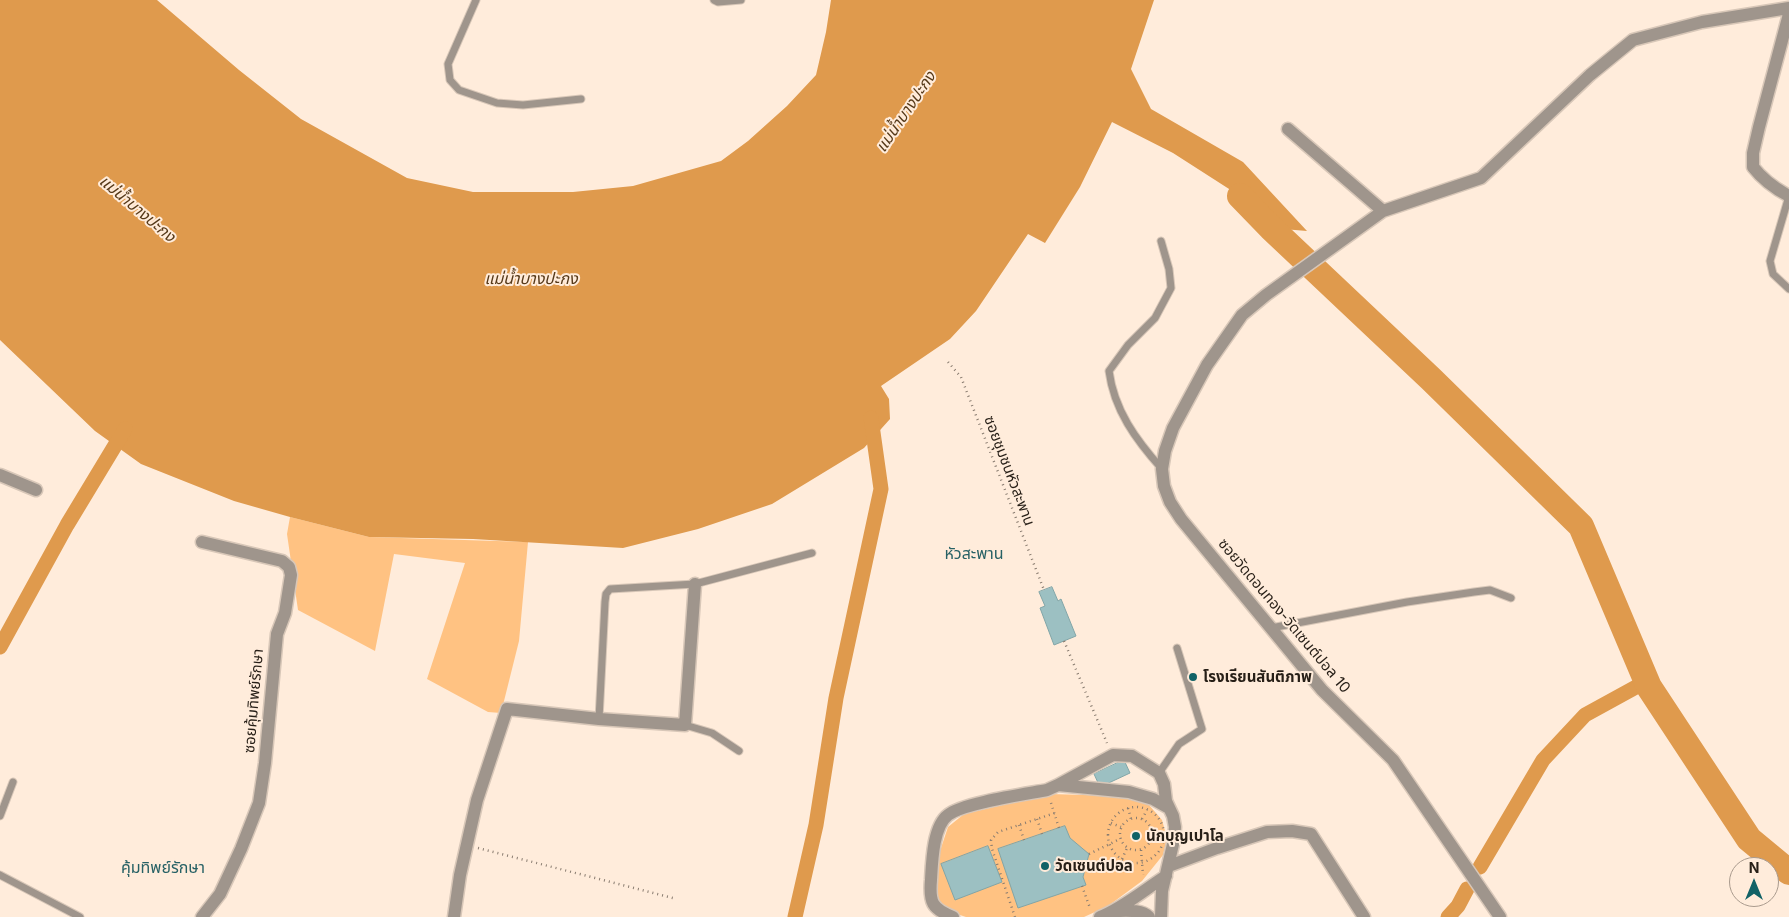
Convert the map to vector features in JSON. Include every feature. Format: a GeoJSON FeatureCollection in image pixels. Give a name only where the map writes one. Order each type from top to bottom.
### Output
{"type":"FeatureCollection","features":[{"type":"Feature","properties":{"kind":"street","name":"ซอยวัดดอนทอง-วัดเซนต์ปอล 10"},"geometry":{"type":"LineString","coordinates":[[1500,917],[1393,760],[1322,690],[1181,519],[1170,502],[1164,486],[1162,469],[1172,428],[1207,365],[1242,316],[1266,295],[1383,211],[1482,178],[1590,75],[1633,40],[1702,22],[1789,8]]}},
{"type":"Feature","properties":{"kind":"street"},"geometry":{"type":"LineString","coordinates":[[1789,14],[1759,127],[1753,153],[1753,167],[1760,177],[1775,189],[1789,196]]}},
{"type":"Feature","properties":{"kind":"street"},"geometry":{"type":"LineString","coordinates":[[1288,128],[1383,211]]}},
{"type":"Feature","properties":{"kind":"street"},"geometry":{"type":"LineString","coordinates":[[0,475],[36,490]]}},
{"type":"Feature","properties":{"kind":"street","name":"ซอยคุ้มทิพย์รักษา"},"geometry":{"type":"LineString","coordinates":[[202,542],[282,561],[289,567],[291,575],[285,613],[277,634],[265,763],[259,803],[241,849],[220,894],[202,917]]}},
{"type":"Feature","properties":{"kind":"street"},"geometry":{"type":"LineString","coordinates":[[454,917],[460,875],[477,800],[507,709],[599,719],[685,725],[695,584]]}},
{"type":"Feature","properties":{"kind":"street"},"geometry":{"type":"LineString","coordinates":[[953,917],[936,909],[931,903],[930,889],[932,858],[938,830],[947,815],[963,807],[1052,787],[1113,756],[1132,756],[1160,773],[1164,784],[1166,801],[1175,827],[1162,891],[1161,917]]}},
{"type":"Feature","properties":{"kind":"street"},"geometry":{"type":"LineString","coordinates":[[1052,787],[1129,792],[1153,799],[1170,808]]}},
{"type":"Feature","properties":{"kind":"street"},"geometry":{"type":"LineString","coordinates":[[1115,911],[1167,871],[1217,848],[1267,832],[1292,831],[1311,834],[1364,917]]}},
{"type":"Feature","properties":{"kind":"street"},"geometry":{"type":"LineString","coordinates":[[1095,913],[1134,911],[1146,914],[1149,917]]}},
{"type":"Feature","properties":{"kind":"lane"},"geometry":{"type":"LineString","coordinates":[[476,0],[448,64],[450,80],[458,90],[497,103],[523,105],[581,99]]}},
{"type":"Feature","properties":{"kind":"lane"},"geometry":{"type":"LineString","coordinates":[[714,0],[718,2],[741,0]]}},
{"type":"Feature","properties":{"kind":"lane"},"geometry":{"type":"LineString","coordinates":[[1789,196],[1770,261],[1773,274],[1789,289]]}},
{"type":"Feature","properties":{"kind":"lane"},"geometry":{"type":"LineString","coordinates":[[1161,241],[1169,268],[1171,288],[1155,318],[1128,345],[1109,371],[1111,387],[1129,427],[1142,446],[1162,469]]}},
{"type":"Feature","properties":{"kind":"lane"},"geometry":{"type":"LineString","coordinates":[[599,719],[606,594],[610,589],[695,584],[812,552]]}},
{"type":"Feature","properties":{"kind":"lane"},"geometry":{"type":"LineString","coordinates":[[1271,628],[1474,592],[1490,590],[1511,598]]}},
{"type":"Feature","properties":{"kind":"lane"},"geometry":{"type":"LineString","coordinates":[[1160,773],[1180,744],[1202,730],[1177,648]]}},
{"type":"Feature","properties":{"kind":"lane"},"geometry":{"type":"LineString","coordinates":[[685,725],[712,733],[739,751]]}},
{"type":"Feature","properties":{"kind":"lane"},"geometry":{"type":"LineString","coordinates":[[0,816],[13,782]]}},
{"type":"Feature","properties":{"kind":"lane"},"geometry":{"type":"LineString","coordinates":[[0,875],[80,917]]}},
{"type":"Feature","properties":{"kind":"path","name":"ซอยชุมชนหัวสะพาน"},"geometry":{"type":"LineString","coordinates":[[948,362],[961,377],[1044,590]]}},
{"type":"Feature","properties":{"kind":"path"},"geometry":{"type":"LineString","coordinates":[[1064,641],[1113,756]]}},
{"type":"Feature","properties":{"kind":"path"},"geometry":{"type":"LineString","coordinates":[[1052,787],[1059,828]]}},
{"type":"Feature","properties":{"kind":"path"},"geometry":{"type":"LineString","coordinates":[[1134,807],[1147,810],[1159,818],[1165,836],[1163,845],[1158,853],[1142,863],[1133,863],[1122,859],[1110,844],[1109,830],[1111,823],[1125,810],[1134,807]]}},
{"type":"Feature","properties":{"kind":"path"},"geometry":{"type":"LineString","coordinates":[[1142,819],[1147,810]]}},
{"type":"Feature","properties":{"kind":"path"},"geometry":{"type":"LineString","coordinates":[[1015,917],[992,849],[991,840],[998,832],[1055,813]]}},
{"type":"Feature","properties":{"kind":"path"},"geometry":{"type":"LineString","coordinates":[[1037,819],[1042,834]]}},
{"type":"Feature","properties":{"kind":"path"},"geometry":{"type":"LineString","coordinates":[[1142,819],[1151,827],[1151,840],[1141,850],[1136,851],[1127,848],[1120,839],[1121,828],[1127,821],[1142,819]]}},
{"type":"Feature","properties":{"kind":"path"},"geometry":{"type":"LineString","coordinates":[[1111,823],[1121,828]]}},
{"type":"Feature","properties":{"kind":"path"},"geometry":{"type":"LineString","coordinates":[[1019,825],[1024,840]]}},
{"type":"Feature","properties":{"kind":"path"},"geometry":{"type":"LineString","coordinates":[[1089,854],[1120,839]]}},
{"type":"Feature","properties":{"kind":"path"},"geometry":{"type":"LineString","coordinates":[[1151,840],[1163,845]]}},
{"type":"Feature","properties":{"kind":"path"},"geometry":{"type":"LineString","coordinates":[[467,845],[673,898]]}},
{"type":"Feature","properties":{"kind":"path"},"geometry":{"type":"LineString","coordinates":[[1122,859],[1127,848]]}},
{"type":"Feature","properties":{"kind":"path"},"geometry":{"type":"LineString","coordinates":[[1141,850],[1145,889]]}},
{"type":"Feature","properties":{"kind":"path"},"geometry":{"type":"LineString","coordinates":[[1082,886],[1095,913]]}},
{"type":"Feature","properties":{"kind":"shaded area"},"geometry":{"type":"Polygon","coordinates":[[[290,517],[369,537],[528,542],[519,641],[501,713],[488,712],[427,679],[465,563],[394,554],[375,651],[298,610],[287,534],[290,517]]]}},
{"type":"Feature","properties":{"kind":"shaded area"},"geometry":{"type":"Polygon","coordinates":[[[1049,794],[1122,796],[1149,805],[1162,820],[1167,838],[1163,855],[1142,881],[1108,906],[1084,917],[966,917],[948,911],[938,903],[935,884],[939,854],[948,827],[964,814],[1049,794]]]}},
{"type":"Feature","properties":{"kind":"water","name":"แม่น้ำบางปะกง"},"geometry":{"type":"Polygon","coordinates":[[[0,0],[157,0],[239,70],[301,119],[407,178],[473,192],[573,192],[633,186],[721,161],[748,141],[787,106],[816,75],[831,0],[1154,0],[1131,69],[1151,109],[1243,162],[1307,231],[1271,228],[1240,196],[1173,153],[1112,122],[1080,187],[1045,243],[1028,234],[976,311],[950,339],[881,386],[889,399],[890,419],[864,448],[772,504],[698,529],[623,548],[473,539],[369,537],[234,501],[141,464],[95,431],[0,340],[0,0]]]}},
{"type":"Feature","properties":{"kind":"building"},"geometry":{"type":"Polygon","coordinates":[[[1052,587],[1058,601],[1061,599],[1076,636],[1054,645],[1040,608],[1045,606],[1039,592],[1052,587]]]}},
{"type":"Feature","properties":{"kind":"building"},"geometry":{"type":"Polygon","coordinates":[[[1124,760],[1130,773],[1100,787],[1094,774],[1124,760]]]}},
{"type":"Feature","properties":{"kind":"building","name":"วัดเซนต์ปอล"},"geometry":{"type":"Polygon","coordinates":[[[1065,826],[1070,838],[1089,854],[1083,877],[1086,885],[1018,908],[998,849],[1065,826]]]}},
{"type":"Feature","properties":{"kind":"building"},"geometry":{"type":"Polygon","coordinates":[[[988,846],[1002,882],[955,900],[941,864],[988,846]]]}},
{"type":"Feature","properties":{"kind":"waterway"},"geometry":{"type":"LineString","coordinates":[[1240,196],[1581,526],[1649,687],[1749,839],[1789,872]]}},
{"type":"Feature","properties":{"kind":"waterway"},"geometry":{"type":"LineString","coordinates":[[795,917],[816,825],[836,698],[881,489],[871,418]]}},
{"type":"Feature","properties":{"kind":"waterway"},"geometry":{"type":"LineString","coordinates":[[0,647],[67,525],[125,429]]}},
{"type":"Feature","properties":{"kind":"waterway"},"geometry":{"type":"LineString","coordinates":[[1480,867],[1543,760],[1585,715],[1647,681]]}},
{"type":"Feature","properties":{"kind":"waterway"},"geometry":{"type":"LineString","coordinates":[[1448,917],[1458,906],[1467,889]]}},
{"type":"Feature","properties":{"kind":"place","name":"โรงเรียนสันติภาพ"},"geometry":{"type":"Point","coordinates":[1193,677]}},
{"type":"Feature","properties":{"kind":"place","name":"นักบุญเปาโล"},"geometry":{"type":"Point","coordinates":[1136,836]}},
{"type":"Feature","properties":{"kind":"place","name":"วัดเซนต์ปอล"},"geometry":{"type":"Point","coordinates":[1045,866]}},
{"type":"Feature","properties":{"kind":"district","name":"หัวสะพาน"},"geometry":{"type":"Point","coordinates":[974,554]}},
{"type":"Feature","properties":{"kind":"district","name":"คุ้มทิพย์รักษา"},"geometry":{"type":"Point","coordinates":[163,868]}}]}
